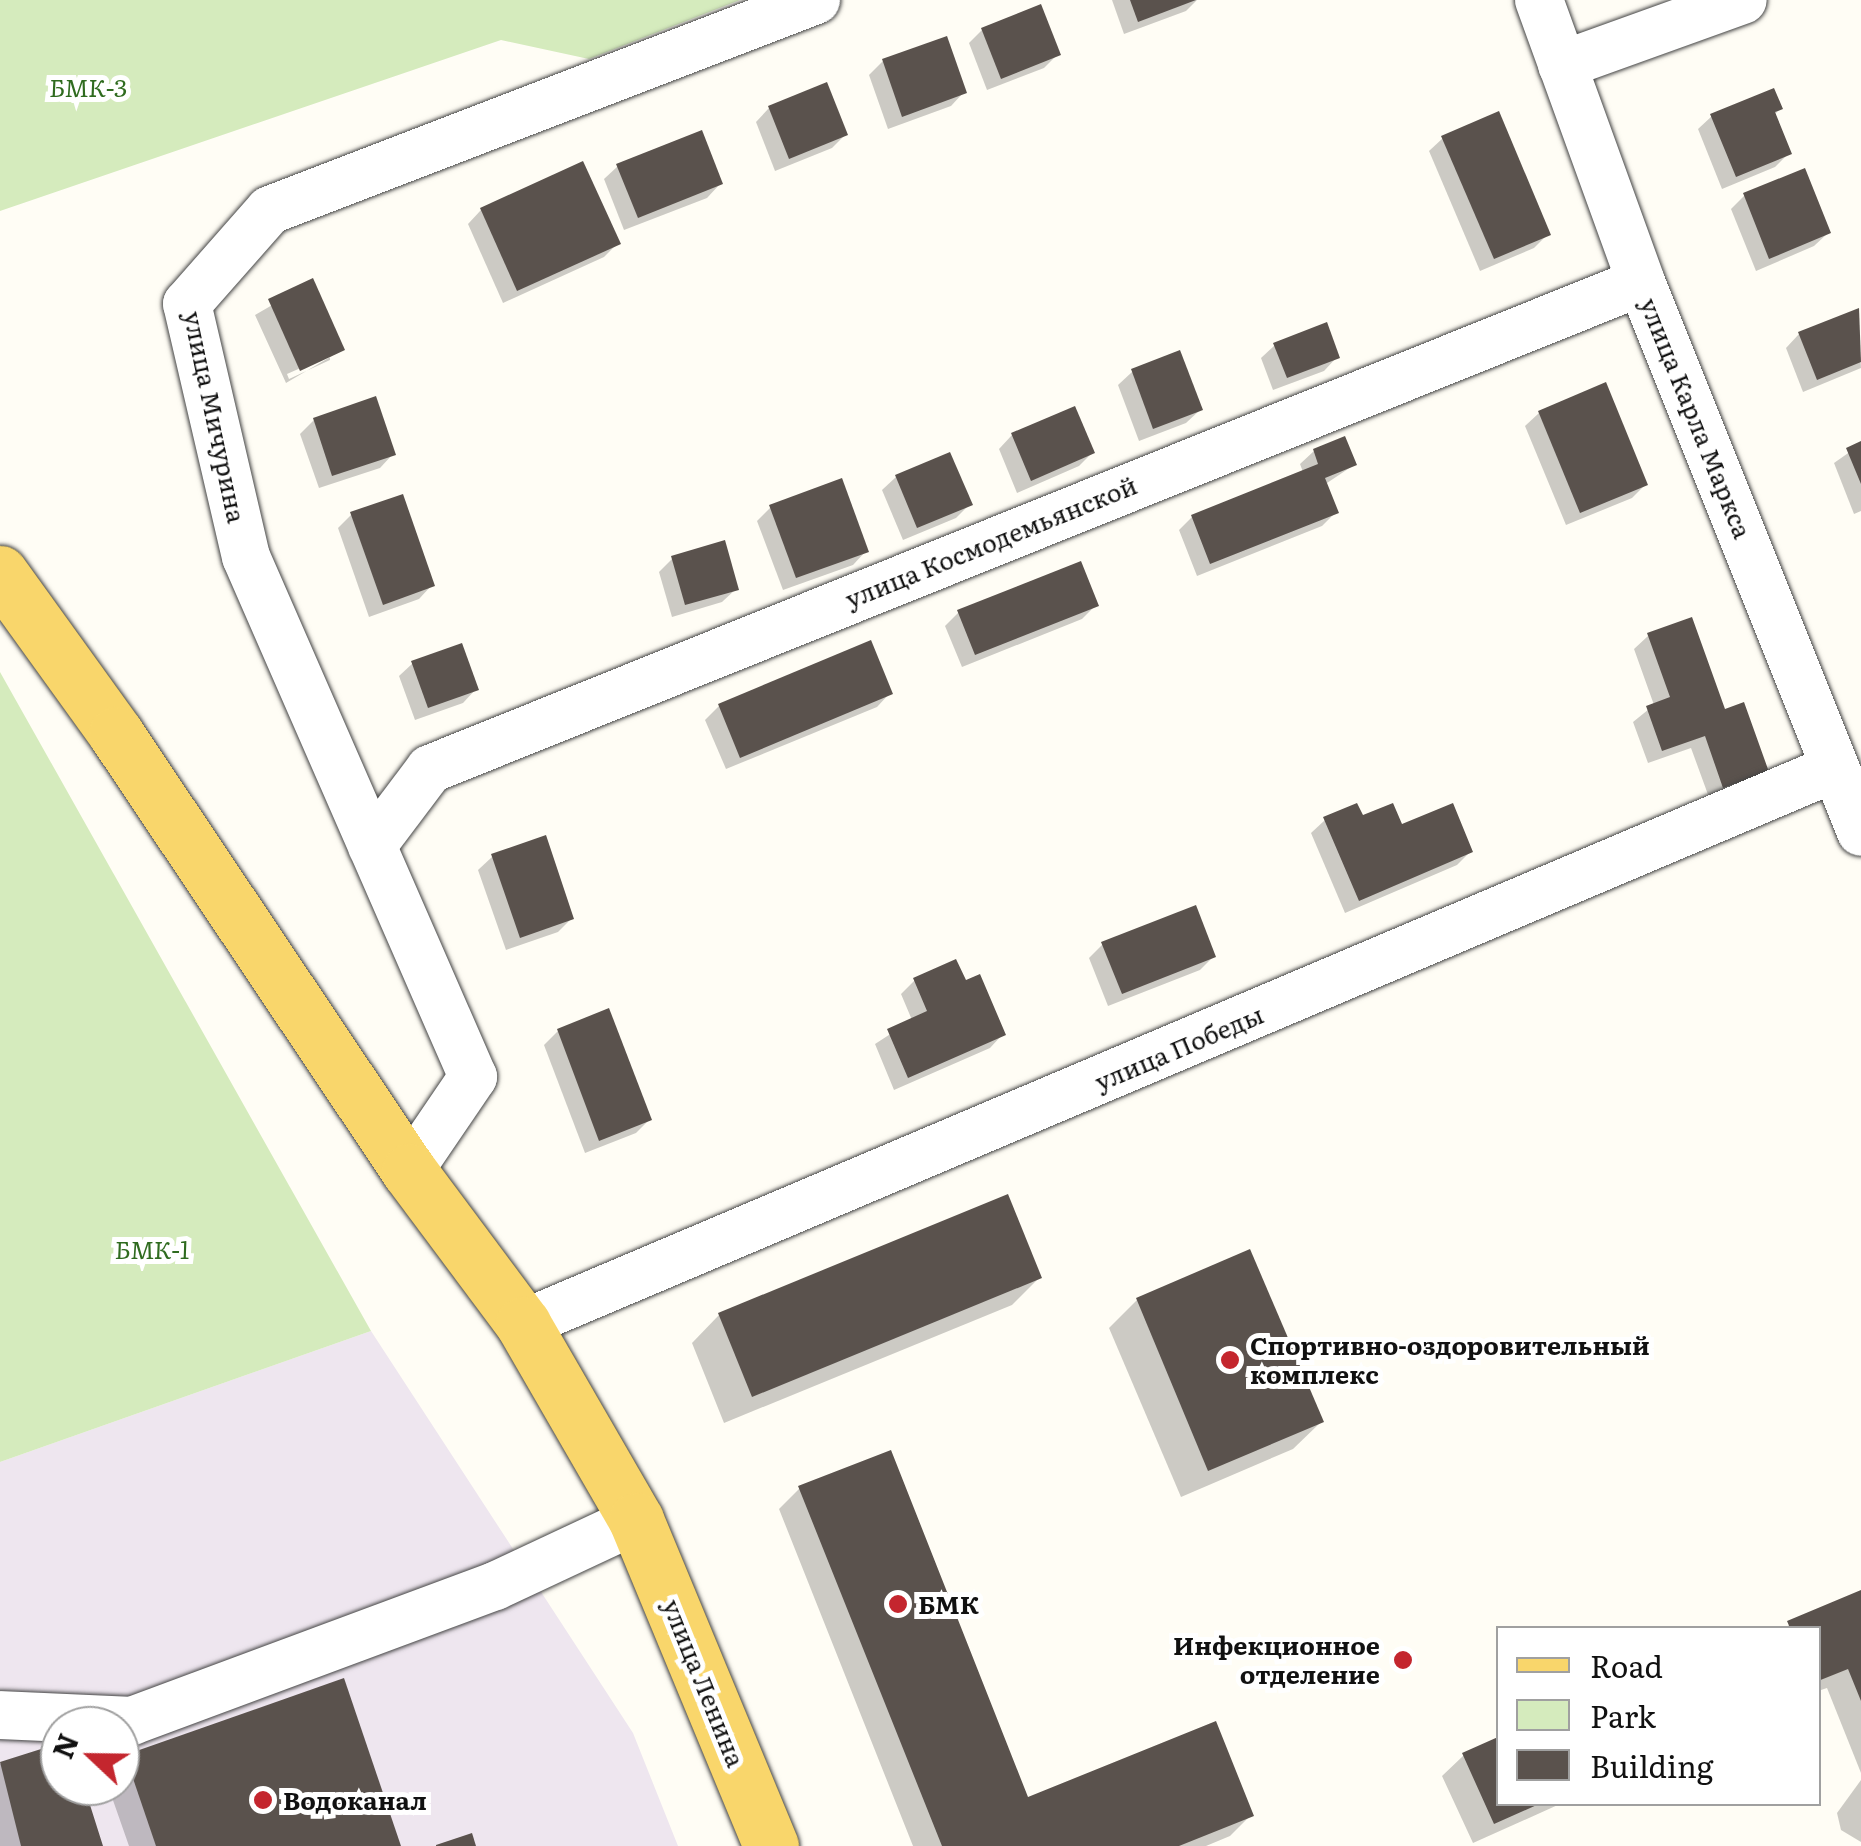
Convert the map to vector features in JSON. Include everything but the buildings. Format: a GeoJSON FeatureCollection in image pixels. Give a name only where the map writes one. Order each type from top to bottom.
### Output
{"type":"FeatureCollection","features":[{"type":"Feature","properties":{"kind":"main road","name":"улица Ленина"},"geometry":{"type":"LineString","coordinates":[[0,573],[116,734],[409,1172],[522,1324],[636,1520],[771,1846]]}},
{"type":"Feature","properties":{"kind":"street","name":"улица Мичурина"},"geometry":{"type":"LineString","coordinates":[[409,1172],[472,1077],[246,557],[187,304],[270,210],[816,0]]}},
{"type":"Feature","properties":{"kind":"street","name":"улица Карла Маркса"},"geometry":{"type":"LineString","coordinates":[[1540,0],[1641,282],[1861,832]]}},
{"type":"Feature","properties":{"kind":"street"},"geometry":{"type":"LineString","coordinates":[[1562,65],[1743,0]]}},
{"type":"Feature","properties":{"kind":"street","name":"улица Космодемьянской"},"geometry":{"type":"LineString","coordinates":[[372,846],[430,769],[1641,282]]}},
{"type":"Feature","properties":{"kind":"street","name":"улица Победы"},"geometry":{"type":"LineString","coordinates":[[522,1324],[1835,768]]}},
{"type":"Feature","properties":{"kind":"street"},"geometry":{"type":"LineString","coordinates":[[0,1714],[132,1721],[495,1586],[636,1520]]}},
{"type":"Feature","properties":{"kind":"shaded area"},"geometry":{"type":"Polygon","coordinates":[[[371,1331],[633,1733],[678,1846],[0,1846],[0,1462],[371,1331]]]}},
{"type":"Feature","properties":{"kind":"green space","name":"БМК-3"},"geometry":{"type":"Polygon","coordinates":[[[0,0],[740,0],[589,59],[501,40],[0,211],[0,0]]]}},
{"type":"Feature","properties":{"kind":"green space","name":"БМК-1"},"geometry":{"type":"Polygon","coordinates":[[[0,672],[371,1331],[0,1462],[0,672]]]}},
{"type":"Feature","properties":{"kind":"place","name":"Спортивно-оздоровительный комплекс"},"geometry":{"type":"Point","coordinates":[1230,1360]}},
{"type":"Feature","properties":{"kind":"place","name":"БМК"},"geometry":{"type":"Point","coordinates":[898,1604]}},
{"type":"Feature","properties":{"kind":"place","name":"Инфекционное отделение"},"geometry":{"type":"Point","coordinates":[1403,1660]}},
{"type":"Feature","properties":{"kind":"place","name":"Водоканал"},"geometry":{"type":"Point","coordinates":[263,1800]}}]}
